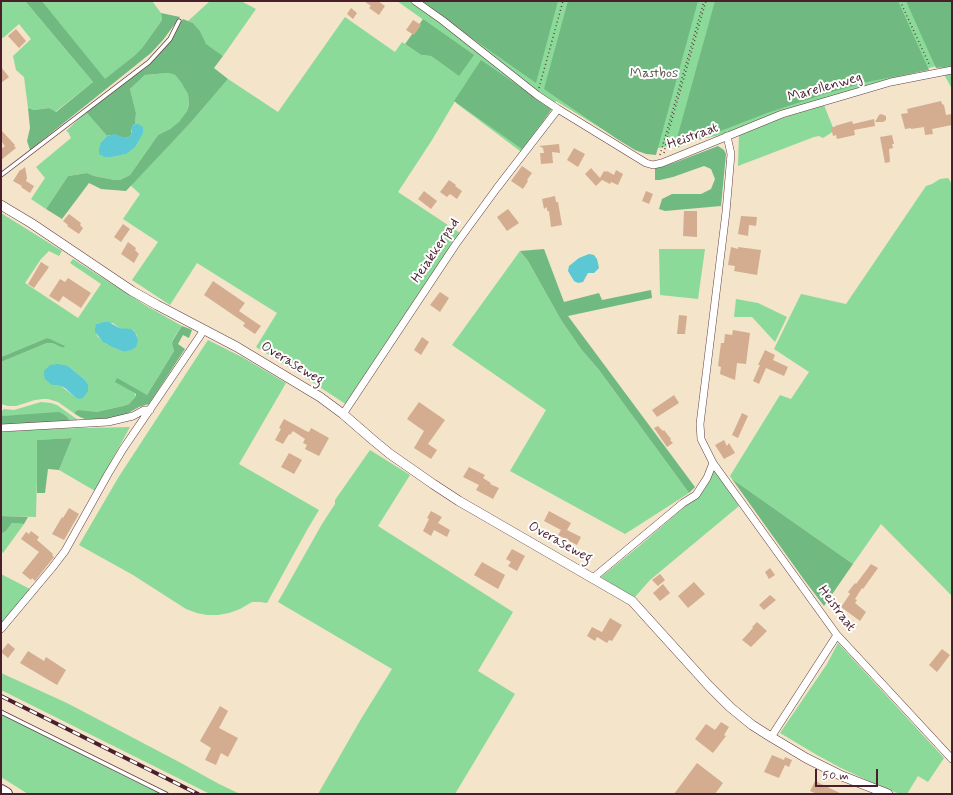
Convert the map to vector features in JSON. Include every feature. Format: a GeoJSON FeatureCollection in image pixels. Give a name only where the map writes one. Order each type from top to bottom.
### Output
{"type":"FeatureCollection","features":[{"type":"Feature","properties":{"kind":"highway"},"geometry":{"type":"LineString","coordinates":[[1,791],[6,794]]}},
{"type":"Feature","properties":{"kind":"street","name":"Heistraat"},"geometry":{"type":"LineString","coordinates":[[415,1],[442,20],[558,110],[646,163],[653,165],[660,163],[727,136],[731,154],[726,212],[700,424],[701,439],[713,463],[837,635],[952,759]]}},
{"type":"Feature","properties":{"kind":"street","name":"Marellenweg"},"geometry":{"type":"LineString","coordinates":[[727,136],[782,114],[891,82],[952,70]]}},
{"type":"Feature","properties":{"kind":"street","name":"Heiakkerpad"},"geometry":{"type":"LineString","coordinates":[[343,414],[456,244],[497,188],[558,110]]}},
{"type":"Feature","properties":{"kind":"street","name":"Overaseweg"},"geometry":{"type":"LineString","coordinates":[[1,205],[31,223],[132,291],[237,347],[320,397],[343,414],[378,444],[433,484],[495,522],[632,601],[709,686],[730,707],[752,725],[806,758],[842,776],[888,794]]}},
{"type":"Feature","properties":{"kind":"street"},"geometry":{"type":"LineString","coordinates":[[1,629],[65,551],[123,449],[204,330]]}},
{"type":"Feature","properties":{"kind":"street"},"geometry":{"type":"LineString","coordinates":[[1,428],[108,422],[133,416],[144,410],[150,410]]}},
{"type":"Feature","properties":{"kind":"street"},"geometry":{"type":"LineString","coordinates":[[593,578],[683,503],[696,495],[707,478],[713,463]]}},
{"type":"Feature","properties":{"kind":"street"},"geometry":{"type":"LineString","coordinates":[[771,737],[837,635]]}},
{"type":"Feature","properties":{"kind":"lane"},"geometry":{"type":"LineString","coordinates":[[1,175],[149,62],[170,39],[179,20]]}},
{"type":"Feature","properties":{"kind":"lane"},"geometry":{"type":"LineString","coordinates":[[1,712],[166,794]]}},
{"type":"Feature","properties":{"kind":"path"},"geometry":{"type":"LineString","coordinates":[[537,95],[563,1]]}},
{"type":"Feature","properties":{"kind":"path"},"geometry":{"type":"LineString","coordinates":[[660,163],[705,1]]}},
{"type":"Feature","properties":{"kind":"path"},"geometry":{"type":"LineString","coordinates":[[660,163],[705,1]]}},
{"type":"Feature","properties":{"kind":"path"},"geometry":{"type":"LineString","coordinates":[[900,1],[933,74]]}},
{"type":"Feature","properties":{"kind":"green space"},"geometry":{"type":"Polygon","coordinates":[[[1,1],[25,1],[93,82],[55,112],[49,108],[34,110],[28,108],[24,77],[16,70],[13,56],[31,39],[19,24],[3,38],[1,36],[1,1]]]}},
{"type":"Feature","properties":{"kind":"green space"},"geometry":{"type":"Polygon","coordinates":[[[25,1],[42,1],[105,79],[142,48],[162,20],[161,13],[180,17],[151,53],[30,150],[27,141],[30,128],[28,108],[34,110],[49,108],[56,112],[93,82],[25,1]]]}},
{"type":"Feature","properties":{"kind":"green space"},"geometry":{"type":"Polygon","coordinates":[[[42,1],[152,1],[161,13],[162,20],[142,48],[105,80],[42,1]]]}},
{"type":"Feature","properties":{"kind":"green space"},"geometry":{"type":"Polygon","coordinates":[[[210,1],[241,1],[256,9],[223,56],[205,44],[200,31],[193,23],[188,21],[210,1]]]}},
{"type":"Feature","properties":{"kind":"green space","name":"Mastbos"},"geometry":{"type":"Polygon","coordinates":[[[397,1],[952,1],[952,89],[939,65],[716,136],[640,152],[556,101],[524,154],[456,103],[465,88],[464,86],[432,140],[398,192],[460,233],[347,405],[256,347],[277,313],[197,263],[170,305],[132,280],[158,242],[123,219],[140,194],[130,185],[193,120],[228,79],[278,112],[345,17],[395,52],[402,42],[421,55],[431,56],[458,75],[435,28],[397,1]]]}},
{"type":"Feature","properties":{"kind":"green space"},"geometry":{"type":"Polygon","coordinates":[[[419,1],[558,1],[536,83],[419,1]]]}},
{"type":"Feature","properties":{"kind":"green space","name":"Mastbos"},"geometry":{"type":"Polygon","coordinates":[[[568,1],[698,1],[656,155],[646,154],[635,150],[544,89],[568,1]]]}},
{"type":"Feature","properties":{"kind":"green space"},"geometry":{"type":"Polygon","coordinates":[[[715,1],[898,1],[929,70],[867,82],[825,94],[767,113],[674,149],[715,1]]]}},
{"type":"Feature","properties":{"kind":"green space"},"geometry":{"type":"Polygon","coordinates":[[[906,1],[952,1],[952,66],[936,68],[906,1]]]}},
{"type":"Feature","properties":{"kind":"green space"},"geometry":{"type":"Polygon","coordinates":[[[183,19],[193,23],[200,31],[206,44],[223,56],[214,68],[228,79],[193,120],[126,191],[101,189],[89,183],[62,219],[46,209],[68,176],[87,173],[94,176],[120,180],[130,175],[158,135],[170,129],[179,122],[187,111],[189,105],[188,94],[175,75],[168,73],[145,75],[130,89],[136,113],[135,124],[133,125],[131,131],[132,134],[129,137],[107,136],[86,112],[154,56],[167,42],[183,19]]]}},
{"type":"Feature","properties":{"kind":"green space"},"geometry":{"type":"Polygon","coordinates":[[[423,19],[474,55],[459,76],[431,56],[421,55],[405,44],[423,19]]]}},
{"type":"Feature","properties":{"kind":"green space"},"geometry":{"type":"Polygon","coordinates":[[[481,60],[552,109],[522,149],[454,101],[481,60]]]}},
{"type":"Feature","properties":{"kind":"green space"},"geometry":{"type":"Polygon","coordinates":[[[168,73],[175,75],[182,82],[188,94],[189,105],[187,111],[179,123],[158,135],[130,175],[120,180],[94,176],[87,173],[68,176],[46,209],[31,199],[45,178],[36,167],[71,138],[66,131],[86,112],[107,136],[101,142],[105,157],[125,154],[138,124],[135,124],[136,113],[130,89],[145,75],[168,73]]]}},
{"type":"Feature","properties":{"kind":"green space"},"geometry":{"type":"Polygon","coordinates":[[[824,105],[834,130],[831,133],[823,138],[819,136],[814,137],[738,166],[739,134],[773,121],[824,105]]]}},
{"type":"Feature","properties":{"kind":"green space"},"geometry":{"type":"Polygon","coordinates":[[[718,146],[724,150],[726,154],[721,206],[665,211],[659,209],[662,199],[672,194],[701,194],[711,189],[715,179],[711,169],[704,166],[673,177],[655,180],[655,167],[665,166],[718,146]]]}},
{"type":"Feature","properties":{"kind":"green space"},"geometry":{"type":"Polygon","coordinates":[[[948,178],[952,184],[952,596],[881,524],[853,564],[732,479],[730,476],[780,395],[791,399],[809,372],[774,349],[801,294],[846,304],[926,186],[940,179],[948,178]]]}},
{"type":"Feature","properties":{"kind":"green space"},"geometry":{"type":"Polygon","coordinates":[[[1,213],[62,251],[59,256],[49,251],[41,259],[25,283],[78,318],[101,284],[70,263],[73,259],[145,305],[182,326],[173,339],[172,344],[174,351],[147,395],[116,382],[134,393],[136,396],[129,404],[96,412],[75,412],[75,414],[58,402],[48,399],[35,400],[16,406],[1,404],[1,362],[47,343],[52,343],[63,348],[64,346],[47,338],[1,357],[1,213]],[[98,323],[95,328],[97,336],[106,344],[124,352],[134,349],[137,336],[133,330],[119,328],[113,323],[98,323]],[[68,366],[52,385],[61,386],[75,397],[88,387],[88,384],[68,366]]]}},
{"type":"Feature","properties":{"kind":"green space"},"geometry":{"type":"Polygon","coordinates":[[[544,249],[564,302],[599,293],[602,300],[651,290],[652,298],[568,316],[695,487],[689,493],[599,370],[581,349],[561,320],[528,261],[520,251],[544,249]]]}},
{"type":"Feature","properties":{"kind":"green space"},"geometry":{"type":"Polygon","coordinates":[[[659,249],[705,249],[698,299],[660,295],[659,249]]]}},
{"type":"Feature","properties":{"kind":"green space"},"geometry":{"type":"Polygon","coordinates":[[[520,251],[528,261],[561,320],[581,349],[599,370],[689,493],[625,534],[510,471],[546,410],[452,345],[520,251]]]}},
{"type":"Feature","properties":{"kind":"green space"},"geometry":{"type":"Polygon","coordinates":[[[736,299],[758,303],[787,317],[775,342],[752,317],[734,317],[736,299]]]}},
{"type":"Feature","properties":{"kind":"green space"},"geometry":{"type":"Polygon","coordinates":[[[182,326],[192,330],[189,338],[183,335],[178,344],[185,349],[149,404],[139,407],[123,416],[105,419],[85,419],[75,414],[78,410],[96,412],[129,404],[136,394],[115,382],[117,378],[147,395],[174,351],[172,344],[173,340],[182,326]]]}},
{"type":"Feature","properties":{"kind":"green space"},"geometry":{"type":"Polygon","coordinates":[[[47,338],[65,346],[63,348],[52,343],[47,343],[1,362],[1,357],[47,338]]]}},
{"type":"Feature","properties":{"kind":"green space"},"geometry":{"type":"Polygon","coordinates":[[[208,340],[242,357],[286,383],[239,464],[319,510],[267,603],[252,602],[240,609],[218,615],[207,615],[186,609],[133,575],[79,545],[118,478],[208,340]]]}},
{"type":"Feature","properties":{"kind":"green space"},"geometry":{"type":"Polygon","coordinates":[[[41,402],[57,405],[78,420],[70,421],[28,415],[1,416],[1,412],[4,409],[14,410],[41,402]]]}},
{"type":"Feature","properties":{"kind":"green space"},"geometry":{"type":"Polygon","coordinates":[[[59,412],[70,421],[1,425],[1,416],[59,412]]]}},
{"type":"Feature","properties":{"kind":"green space"},"geometry":{"type":"Polygon","coordinates":[[[130,427],[95,491],[59,470],[72,438],[38,440],[36,517],[1,516],[1,432],[38,429],[130,427]]]}},
{"type":"Feature","properties":{"kind":"green space"},"geometry":{"type":"Polygon","coordinates":[[[72,438],[59,470],[48,469],[45,493],[37,493],[37,440],[72,438]]]}},
{"type":"Feature","properties":{"kind":"green space"},"geometry":{"type":"Polygon","coordinates":[[[370,450],[410,475],[378,526],[513,612],[478,671],[515,694],[455,794],[318,794],[361,719],[392,669],[278,602],[335,504],[335,500],[370,450]]]}},
{"type":"Feature","properties":{"kind":"green space"},"geometry":{"type":"Polygon","coordinates":[[[714,468],[739,506],[650,580],[634,598],[601,577],[705,489],[714,468]]]}},
{"type":"Feature","properties":{"kind":"green space"},"geometry":{"type":"Polygon","coordinates":[[[732,479],[853,564],[824,606],[805,581],[732,479]]]}},
{"type":"Feature","properties":{"kind":"green space"},"geometry":{"type":"Polygon","coordinates":[[[1,516],[28,517],[24,524],[12,523],[6,531],[1,534],[1,516]]]}},
{"type":"Feature","properties":{"kind":"green space"},"geometry":{"type":"Polygon","coordinates":[[[12,523],[24,524],[3,553],[1,551],[1,534],[6,531],[12,523]]]}},
{"type":"Feature","properties":{"kind":"green space"},"geometry":{"type":"Polygon","coordinates":[[[1,574],[30,589],[1,625],[1,574]]]}},
{"type":"Feature","properties":{"kind":"green space"},"geometry":{"type":"Polygon","coordinates":[[[838,643],[944,758],[928,782],[918,776],[907,794],[900,794],[879,786],[839,767],[780,733],[827,664],[838,643]]]}},
{"type":"Feature","properties":{"kind":"green space"},"geometry":{"type":"Polygon","coordinates":[[[1,673],[67,703],[240,794],[210,794],[1,690],[1,673]]]}},
{"type":"Feature","properties":{"kind":"green space"},"geometry":{"type":"Polygon","coordinates":[[[1,714],[161,794],[28,794],[1,777],[1,714]]]}},
{"type":"Feature","properties":{"kind":"water"},"geometry":{"type":"Polygon","coordinates":[[[135,124],[143,127],[143,133],[135,147],[126,154],[112,157],[105,157],[99,154],[101,142],[107,136],[114,134],[126,138],[129,137],[132,134],[131,127],[135,124]]]}},
{"type":"Feature","properties":{"kind":"water"},"geometry":{"type":"Polygon","coordinates":[[[589,254],[594,255],[597,259],[599,268],[594,273],[588,273],[583,282],[578,283],[574,281],[568,271],[569,266],[579,258],[589,254]]]}},
{"type":"Feature","properties":{"kind":"water"},"geometry":{"type":"Polygon","coordinates":[[[109,322],[119,328],[131,329],[135,332],[138,340],[136,347],[132,350],[124,352],[103,342],[95,332],[95,328],[96,324],[109,322]]]}},
{"type":"Feature","properties":{"kind":"water"},"geometry":{"type":"Polygon","coordinates":[[[58,364],[68,366],[88,384],[88,391],[83,398],[79,399],[75,397],[65,388],[52,385],[45,379],[44,371],[50,365],[58,364]]]}},
{"type":"Feature","properties":{"kind":"building"},"geometry":{"type":"Polygon","coordinates":[[[364,1],[378,1],[385,6],[379,15],[369,8],[371,6],[364,1]]]}},
{"type":"Feature","properties":{"kind":"building"},"geometry":{"type":"Polygon","coordinates":[[[351,8],[357,13],[353,19],[347,14],[351,8]]]}},
{"type":"Feature","properties":{"kind":"building"},"geometry":{"type":"Polygon","coordinates":[[[413,20],[421,25],[414,35],[406,30],[413,20]]]}},
{"type":"Feature","properties":{"kind":"building"},"geometry":{"type":"Polygon","coordinates":[[[16,29],[26,41],[19,48],[8,36],[16,29]]]}},
{"type":"Feature","properties":{"kind":"building"},"geometry":{"type":"Polygon","coordinates":[[[1,67],[9,77],[1,83],[1,67]]]}},
{"type":"Feature","properties":{"kind":"building"},"geometry":{"type":"Polygon","coordinates":[[[941,101],[944,105],[946,115],[952,114],[952,125],[932,129],[933,134],[925,135],[924,127],[905,129],[901,114],[908,113],[907,109],[941,101]]]}},
{"type":"Feature","properties":{"kind":"building"},"geometry":{"type":"Polygon","coordinates":[[[881,114],[886,116],[886,120],[883,122],[875,122],[879,115],[881,114]]]}},
{"type":"Feature","properties":{"kind":"building"},"geometry":{"type":"Polygon","coordinates":[[[874,119],[875,126],[854,130],[855,135],[837,139],[836,135],[833,136],[831,127],[852,121],[853,124],[874,119]]]}},
{"type":"Feature","properties":{"kind":"building"},"geometry":{"type":"Polygon","coordinates":[[[1,130],[16,148],[1,160],[1,149],[5,146],[1,141],[1,130]]]}},
{"type":"Feature","properties":{"kind":"building"},"geometry":{"type":"Polygon","coordinates":[[[892,135],[894,144],[892,144],[893,148],[889,149],[890,162],[885,163],[880,137],[892,135]]]}},
{"type":"Feature","properties":{"kind":"building"},"geometry":{"type":"Polygon","coordinates":[[[559,144],[560,153],[552,152],[553,163],[541,164],[540,153],[544,153],[543,148],[539,146],[559,144]]]}},
{"type":"Feature","properties":{"kind":"building"},"geometry":{"type":"Polygon","coordinates":[[[574,148],[585,154],[578,167],[567,160],[574,148]]]}},
{"type":"Feature","properties":{"kind":"building"},"geometry":{"type":"Polygon","coordinates":[[[522,166],[532,173],[523,189],[511,181],[522,166]]]}},
{"type":"Feature","properties":{"kind":"building"},"geometry":{"type":"Polygon","coordinates":[[[25,167],[27,178],[26,181],[34,186],[30,193],[13,181],[20,170],[25,167]]]}},
{"type":"Feature","properties":{"kind":"building"},"geometry":{"type":"Polygon","coordinates":[[[591,168],[600,178],[604,171],[614,175],[616,170],[623,174],[618,185],[611,182],[610,184],[602,180],[596,186],[585,174],[591,168]]]}},
{"type":"Feature","properties":{"kind":"building"},"geometry":{"type":"Polygon","coordinates":[[[449,180],[462,191],[457,199],[450,194],[447,197],[440,192],[449,180]]]}},
{"type":"Feature","properties":{"kind":"building"},"geometry":{"type":"Polygon","coordinates":[[[424,191],[437,201],[431,209],[418,199],[424,191]]]}},
{"type":"Feature","properties":{"kind":"building"},"geometry":{"type":"Polygon","coordinates":[[[646,191],[653,194],[649,204],[642,201],[646,191]]]}},
{"type":"Feature","properties":{"kind":"building"},"geometry":{"type":"Polygon","coordinates":[[[555,196],[556,202],[558,202],[562,225],[551,227],[549,211],[547,211],[547,207],[544,209],[542,199],[555,196]]]}},
{"type":"Feature","properties":{"kind":"building"},"geometry":{"type":"Polygon","coordinates":[[[508,209],[519,223],[507,231],[497,217],[508,209]]]}},
{"type":"Feature","properties":{"kind":"building"},"geometry":{"type":"Polygon","coordinates":[[[684,211],[697,211],[697,237],[683,236],[684,211]]]}},
{"type":"Feature","properties":{"kind":"building"},"geometry":{"type":"Polygon","coordinates":[[[69,214],[81,223],[80,225],[83,228],[79,234],[67,226],[68,225],[63,221],[69,214]]]}},
{"type":"Feature","properties":{"kind":"building"},"geometry":{"type":"Polygon","coordinates":[[[741,216],[757,217],[756,226],[749,225],[748,236],[738,234],[741,216]]]}},
{"type":"Feature","properties":{"kind":"building"},"geometry":{"type":"Polygon","coordinates":[[[123,224],[130,229],[121,242],[114,237],[123,224]]]}},
{"type":"Feature","properties":{"kind":"building"},"geometry":{"type":"Polygon","coordinates":[[[128,242],[136,248],[135,250],[139,254],[134,263],[121,254],[128,242]]]}},
{"type":"Feature","properties":{"kind":"building"},"geometry":{"type":"Polygon","coordinates":[[[731,247],[738,249],[738,247],[761,250],[757,275],[734,271],[735,266],[728,265],[731,247]]]}},
{"type":"Feature","properties":{"kind":"building"},"geometry":{"type":"Polygon","coordinates":[[[41,262],[49,267],[34,288],[28,284],[41,262]]]}},
{"type":"Feature","properties":{"kind":"building"},"geometry":{"type":"Polygon","coordinates":[[[68,278],[91,293],[81,308],[63,296],[59,302],[49,296],[60,279],[65,282],[68,278]]]}},
{"type":"Feature","properties":{"kind":"building"},"geometry":{"type":"Polygon","coordinates":[[[213,281],[245,303],[239,311],[261,326],[255,334],[243,326],[245,323],[204,295],[213,281]]]}},
{"type":"Feature","properties":{"kind":"building"},"geometry":{"type":"Polygon","coordinates":[[[440,292],[449,298],[440,312],[430,305],[440,292]]]}},
{"type":"Feature","properties":{"kind":"building"},"geometry":{"type":"Polygon","coordinates":[[[679,315],[687,316],[685,334],[677,334],[679,315]]]}},
{"type":"Feature","properties":{"kind":"building"},"geometry":{"type":"Polygon","coordinates":[[[733,330],[750,333],[746,364],[737,363],[735,380],[720,374],[721,367],[718,366],[721,343],[724,343],[725,334],[732,335],[733,330]]]}},
{"type":"Feature","properties":{"kind":"building"},"geometry":{"type":"Polygon","coordinates":[[[422,337],[429,342],[421,355],[414,350],[422,337]]]}},
{"type":"Feature","properties":{"kind":"building"},"geometry":{"type":"Polygon","coordinates":[[[765,350],[775,355],[773,360],[788,367],[784,376],[766,368],[759,384],[753,381],[765,350]]]}},
{"type":"Feature","properties":{"kind":"building"},"geometry":{"type":"Polygon","coordinates":[[[674,395],[679,403],[657,417],[652,410],[674,395]]]}},
{"type":"Feature","properties":{"kind":"building"},"geometry":{"type":"Polygon","coordinates":[[[419,402],[445,420],[428,444],[437,450],[431,459],[414,448],[424,431],[407,419],[419,402]]]}},
{"type":"Feature","properties":{"kind":"building"},"geometry":{"type":"Polygon","coordinates":[[[742,413],[748,416],[738,438],[732,435],[742,413]]]}},
{"type":"Feature","properties":{"kind":"building"},"geometry":{"type":"Polygon","coordinates":[[[284,419],[306,431],[309,432],[311,428],[329,438],[319,456],[305,449],[307,445],[303,443],[305,439],[293,431],[290,435],[289,434],[283,444],[275,440],[284,419]]]}},
{"type":"Feature","properties":{"kind":"building"},"geometry":{"type":"Polygon","coordinates":[[[658,426],[663,431],[664,430],[673,443],[667,447],[654,428],[658,426]]]}},
{"type":"Feature","properties":{"kind":"building"},"geometry":{"type":"Polygon","coordinates":[[[724,440],[727,446],[729,443],[735,453],[724,459],[715,445],[724,440]]]}},
{"type":"Feature","properties":{"kind":"building"},"geometry":{"type":"Polygon","coordinates":[[[289,453],[302,460],[294,474],[281,467],[289,453]]]}},
{"type":"Feature","properties":{"kind":"building"},"geometry":{"type":"Polygon","coordinates":[[[469,467],[485,475],[483,478],[491,483],[490,484],[499,488],[493,499],[476,490],[479,485],[463,477],[469,467]]]}},
{"type":"Feature","properties":{"kind":"building"},"geometry":{"type":"Polygon","coordinates":[[[69,508],[79,514],[64,540],[52,534],[69,508]]]}},
{"type":"Feature","properties":{"kind":"building"},"geometry":{"type":"Polygon","coordinates":[[[431,511],[442,517],[438,523],[450,530],[447,537],[434,530],[431,536],[423,531],[431,511]]]}},
{"type":"Feature","properties":{"kind":"building"},"geometry":{"type":"Polygon","coordinates":[[[549,511],[571,523],[567,530],[581,537],[577,545],[558,535],[561,530],[544,521],[549,511]]]}},
{"type":"Feature","properties":{"kind":"building"},"geometry":{"type":"Polygon","coordinates":[[[31,531],[39,537],[37,540],[53,554],[52,555],[54,557],[35,581],[32,578],[31,580],[22,573],[39,552],[21,539],[26,532],[29,534],[31,531]]]}},
{"type":"Feature","properties":{"kind":"building"},"geometry":{"type":"Polygon","coordinates":[[[512,549],[525,556],[517,571],[508,566],[511,562],[506,559],[512,549]]]}},
{"type":"Feature","properties":{"kind":"building"},"geometry":{"type":"Polygon","coordinates":[[[482,562],[505,575],[498,589],[474,575],[482,562]]]}},
{"type":"Feature","properties":{"kind":"building"},"geometry":{"type":"Polygon","coordinates":[[[871,564],[878,568],[855,599],[857,600],[855,603],[866,612],[860,621],[841,607],[850,594],[848,592],[871,564]]]}},
{"type":"Feature","properties":{"kind":"building"},"geometry":{"type":"Polygon","coordinates":[[[770,568],[775,575],[769,579],[765,572],[770,568]]]}},
{"type":"Feature","properties":{"kind":"building"},"geometry":{"type":"Polygon","coordinates":[[[660,574],[665,580],[658,586],[652,580],[660,574]]]}},
{"type":"Feature","properties":{"kind":"building"},"geometry":{"type":"Polygon","coordinates":[[[694,582],[705,594],[688,608],[678,596],[694,582]]]}},
{"type":"Feature","properties":{"kind":"building"},"geometry":{"type":"Polygon","coordinates":[[[663,584],[670,593],[660,601],[653,593],[663,584]]]}},
{"type":"Feature","properties":{"kind":"building"},"geometry":{"type":"Polygon","coordinates":[[[770,595],[776,600],[764,610],[759,605],[770,595]]]}},
{"type":"Feature","properties":{"kind":"building"},"geometry":{"type":"Polygon","coordinates":[[[610,618],[622,625],[612,641],[609,640],[607,643],[597,637],[595,641],[587,636],[592,627],[602,632],[610,618]]]}},
{"type":"Feature","properties":{"kind":"building"},"geometry":{"type":"Polygon","coordinates":[[[757,622],[767,631],[751,647],[742,640],[757,622]]]}},
{"type":"Feature","properties":{"kind":"building"},"geometry":{"type":"Polygon","coordinates":[[[8,643],[15,649],[8,658],[1,652],[8,643]]]}},
{"type":"Feature","properties":{"kind":"building"},"geometry":{"type":"Polygon","coordinates":[[[942,649],[950,655],[937,672],[929,665],[942,649]]]}},
{"type":"Feature","properties":{"kind":"building"},"geometry":{"type":"Polygon","coordinates":[[[28,651],[44,661],[46,657],[66,670],[57,685],[20,663],[28,651]]]}},
{"type":"Feature","properties":{"kind":"building"},"geometry":{"type":"Polygon","coordinates":[[[220,706],[228,711],[219,728],[238,738],[228,757],[221,753],[216,765],[205,760],[211,748],[200,741],[220,706]]]}},
{"type":"Feature","properties":{"kind":"building"},"geometry":{"type":"Polygon","coordinates":[[[721,722],[729,727],[724,735],[726,736],[713,753],[695,739],[706,724],[715,730],[721,722]]]}},
{"type":"Feature","properties":{"kind":"building"},"geometry":{"type":"Polygon","coordinates":[[[772,755],[784,760],[785,757],[792,760],[789,767],[785,765],[779,778],[764,772],[772,755]]]}},
{"type":"Feature","properties":{"kind":"building"},"geometry":{"type":"Polygon","coordinates":[[[697,763],[723,783],[715,794],[674,794],[697,763]]]}},
{"type":"Feature","properties":{"kind":"building"},"geometry":{"type":"Polygon","coordinates":[[[815,781],[842,794],[817,794],[810,791],[815,781]]]}},
{"type":"Feature","properties":{"kind":"railway"},"geometry":{"type":"LineString","coordinates":[[1,696],[198,794]]}}]}
